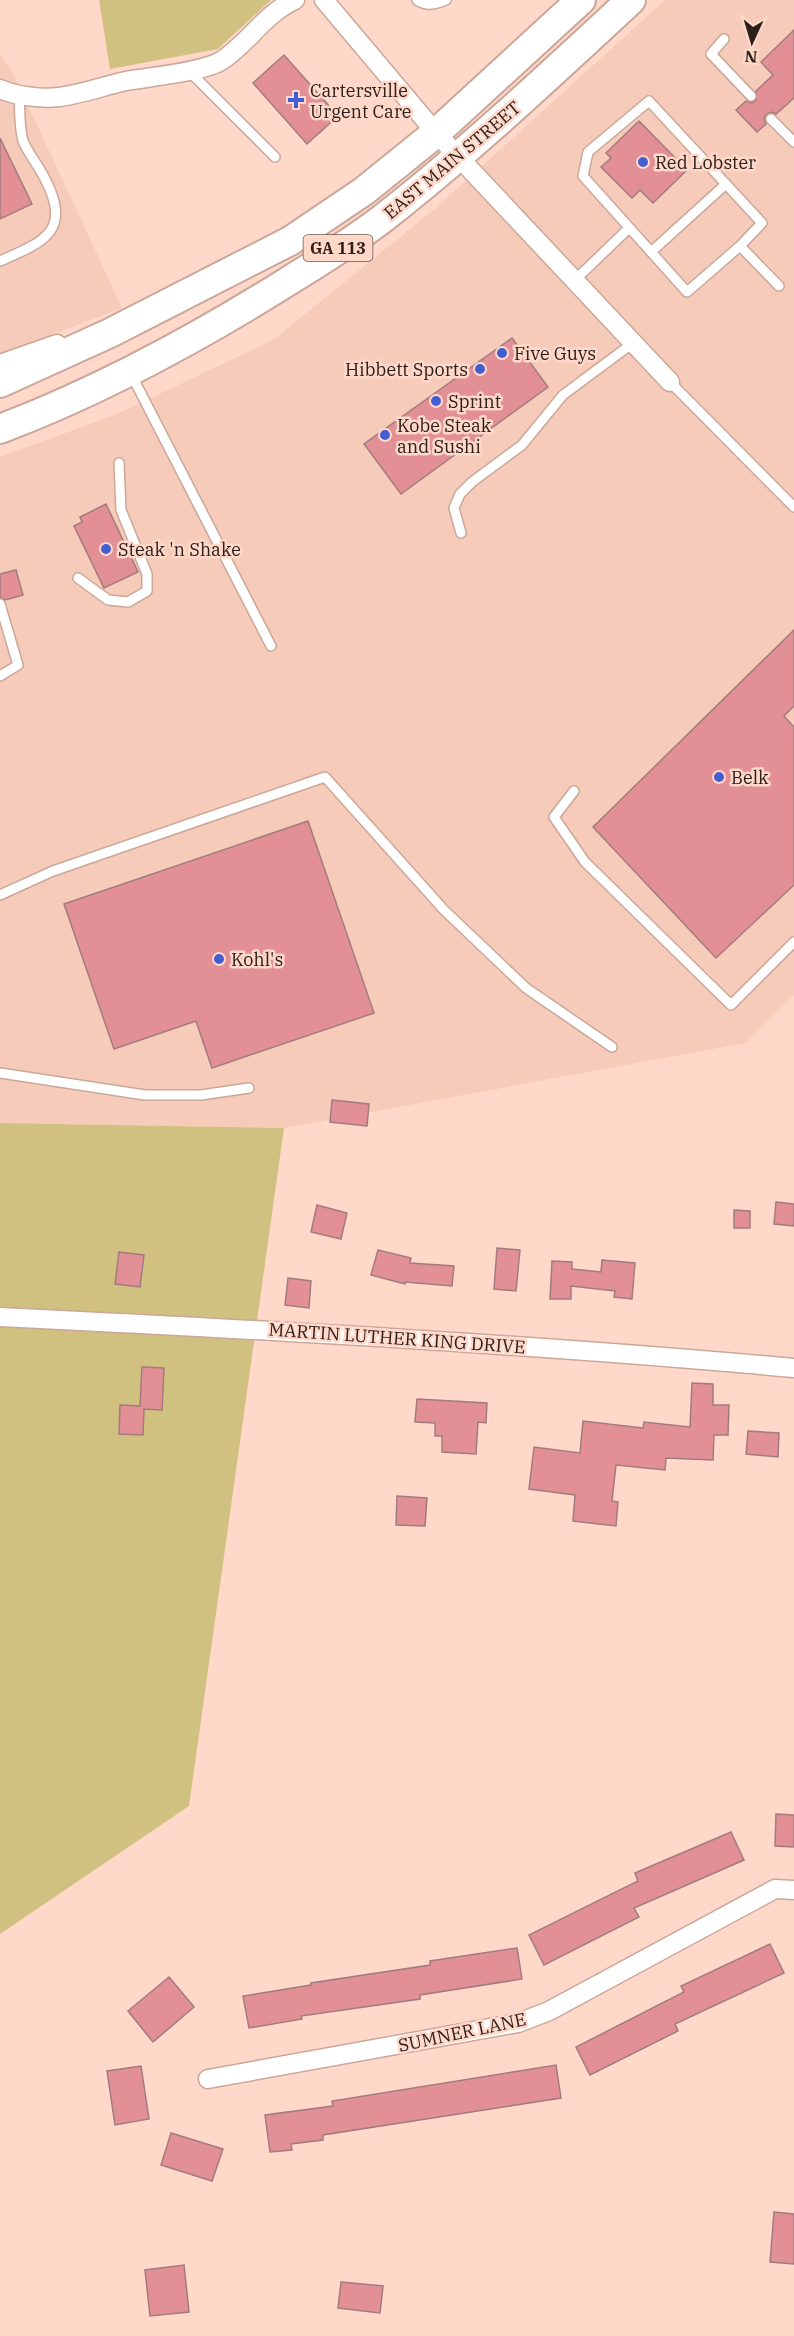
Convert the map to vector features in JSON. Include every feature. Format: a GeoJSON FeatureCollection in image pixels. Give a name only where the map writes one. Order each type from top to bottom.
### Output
{"type":"FeatureCollection","features":[{"type":"Feature","properties":{"kind":"main road","name":"EAST MAIN STREET"},"geometry":{"type":"LineString","coordinates":[[0,383],[110,333],[290,241],[364,190],[436,133],[581,0]]}},
{"type":"Feature","properties":{"kind":"main road","name":"EAST MAIN STREET"},"geometry":{"type":"LineString","coordinates":[[0,429],[130,371],[230,317],[380,220],[458,157],[548,78],[631,0]]}},
{"type":"Feature","properties":{"kind":"street"},"geometry":{"type":"LineString","coordinates":[[0,89],[19,94],[57,97],[219,63],[239,48],[268,18],[295,0]]}},
{"type":"Feature","properties":{"kind":"street"},"geometry":{"type":"LineString","coordinates":[[324,0],[436,133],[670,382]]}},
{"type":"Feature","properties":{"kind":"street"},"geometry":{"type":"LineString","coordinates":[[0,364],[105,327],[110,333]]}},
{"type":"Feature","properties":{"kind":"street","name":"MARTIN LUTHER KING DRIVE"},"geometry":{"type":"LineString","coordinates":[[0,1317],[245,1329],[637,1353],[794,1368]]}},
{"type":"Feature","properties":{"kind":"street","name":"SUMNER LANE"},"geometry":{"type":"LineString","coordinates":[[208,2079],[518,2023],[549,2011],[775,1889],[794,1890]]}},
{"type":"Feature","properties":{"kind":"lane"},"geometry":{"type":"LineString","coordinates":[[417,0],[434,5],[446,0]]}},
{"type":"Feature","properties":{"kind":"lane"},"geometry":{"type":"LineString","coordinates":[[724,39],[711,54],[751,96]]}},
{"type":"Feature","properties":{"kind":"lane"},"geometry":{"type":"LineString","coordinates":[[188,70],[275,157]]}},
{"type":"Feature","properties":{"kind":"lane"},"geometry":{"type":"LineString","coordinates":[[0,261],[41,242],[53,230],[55,215],[54,200],[23,140],[19,94]]}},
{"type":"Feature","properties":{"kind":"lane"},"geometry":{"type":"LineString","coordinates":[[649,101],[762,223],[740,246],[687,292],[630,228],[583,176],[588,152],[649,101]]}},
{"type":"Feature","properties":{"kind":"lane"},"geometry":{"type":"LineString","coordinates":[[771,119],[794,142]]}},
{"type":"Feature","properties":{"kind":"lane"},"geometry":{"type":"LineString","coordinates":[[651,252],[726,184]]}},
{"type":"Feature","properties":{"kind":"lane"},"geometry":{"type":"LineString","coordinates":[[574,281],[630,228]]}},
{"type":"Feature","properties":{"kind":"lane"},"geometry":{"type":"LineString","coordinates":[[740,246],[779,286]]}},
{"type":"Feature","properties":{"kind":"lane"},"geometry":{"type":"LineString","coordinates":[[461,533],[454,508],[460,494],[472,482],[522,445],[564,396],[633,343]]}},
{"type":"Feature","properties":{"kind":"lane"},"geometry":{"type":"LineString","coordinates":[[130,371],[271,646]]}},
{"type":"Feature","properties":{"kind":"lane"},"geometry":{"type":"LineString","coordinates":[[670,382],[794,507]]}},
{"type":"Feature","properties":{"kind":"lane"},"geometry":{"type":"LineString","coordinates":[[78,578],[108,600],[128,602],[147,591],[147,574],[121,510],[118,463]]}},
{"type":"Feature","properties":{"kind":"lane"},"geometry":{"type":"LineString","coordinates":[[0,604],[18,665],[0,676]]}},
{"type":"Feature","properties":{"kind":"lane"},"geometry":{"type":"LineString","coordinates":[[0,894],[53,871],[325,777],[444,910],[526,988],[612,1047]]}},
{"type":"Feature","properties":{"kind":"lane"},"geometry":{"type":"LineString","coordinates":[[574,791],[554,817],[585,862],[730,1005],[794,942]]}},
{"type":"Feature","properties":{"kind":"lane"},"geometry":{"type":"LineString","coordinates":[[0,1073],[145,1095],[201,1095],[249,1088]]}},
{"type":"Feature","properties":{"kind":"shaded area"},"geometry":{"type":"Polygon","coordinates":[[[99,0],[271,0],[218,49],[110,69],[99,0]]]}},
{"type":"Feature","properties":{"kind":"shaded area"},"geometry":{"type":"Polygon","coordinates":[[[665,0],[794,0],[794,995],[746,1043],[284,1128],[0,1123],[0,457],[117,414],[273,340],[436,208],[665,0]]]}},
{"type":"Feature","properties":{"kind":"shaded area"},"geometry":{"type":"Polygon","coordinates":[[[0,53],[14,75],[122,308],[0,354],[0,53]]]}},
{"type":"Feature","properties":{"kind":"shaded area"},"geometry":{"type":"Polygon","coordinates":[[[0,1123],[284,1128],[189,1806],[0,1934],[0,1123]]]}},
{"type":"Feature","properties":{"kind":"building"},"geometry":{"type":"Polygon","coordinates":[[[794,30],[794,98],[776,114],[772,112],[767,114],[764,118],[766,124],[757,132],[736,110],[746,101],[752,103],[756,100],[756,91],[773,75],[761,62],[794,30]]]}},
{"type":"Feature","properties":{"kind":"building","name":"Cartersville Urgent Care"},"geometry":{"type":"Polygon","coordinates":[[[284,55],[338,116],[307,144],[253,83],[284,55]]]}},
{"type":"Feature","properties":{"kind":"building","name":"Red Lobster"},"geometry":{"type":"Polygon","coordinates":[[[639,121],[687,170],[653,203],[640,190],[632,198],[601,167],[611,158],[606,153],[639,121]]]}},
{"type":"Feature","properties":{"kind":"building"},"geometry":{"type":"Polygon","coordinates":[[[0,138],[32,204],[0,219],[0,138]]]}},
{"type":"Feature","properties":{"kind":"building"},"geometry":{"type":"Polygon","coordinates":[[[512,338],[548,387],[401,494],[364,444],[512,338]]]}},
{"type":"Feature","properties":{"kind":"building","name":"Steak 'n Shake"},"geometry":{"type":"Polygon","coordinates":[[[106,504],[138,572],[104,588],[74,526],[82,522],[80,517],[106,504]]]}},
{"type":"Feature","properties":{"kind":"building"},"geometry":{"type":"Polygon","coordinates":[[[16,570],[23,595],[5,600],[0,597],[0,574],[16,570]]]}},
{"type":"Feature","properties":{"kind":"building","name":"Belk"},"geometry":{"type":"Polygon","coordinates":[[[794,630],[794,706],[784,716],[794,727],[794,885],[716,958],[593,827],[794,630]]]}},
{"type":"Feature","properties":{"kind":"building","name":"Kohl's"},"geometry":{"type":"Polygon","coordinates":[[[308,821],[374,1013],[212,1068],[196,1021],[114,1049],[64,904],[308,821]]]}},
{"type":"Feature","properties":{"kind":"building"},"geometry":{"type":"Polygon","coordinates":[[[332,1100],[369,1104],[367,1126],[330,1122],[332,1100]]]}},
{"type":"Feature","properties":{"kind":"building"},"geometry":{"type":"Polygon","coordinates":[[[776,1202],[794,1204],[794,1226],[774,1224],[776,1202]]]}},
{"type":"Feature","properties":{"kind":"building"},"geometry":{"type":"Polygon","coordinates":[[[317,1205],[347,1213],[341,1239],[311,1232],[317,1205]]]}},
{"type":"Feature","properties":{"kind":"building"},"geometry":{"type":"Polygon","coordinates":[[[734,1210],[750,1211],[750,1228],[734,1228],[734,1210]]]}},
{"type":"Feature","properties":{"kind":"building"},"geometry":{"type":"Polygon","coordinates":[[[497,1248],[520,1250],[516,1291],[494,1289],[497,1248]]]}},
{"type":"Feature","properties":{"kind":"building"},"geometry":{"type":"Polygon","coordinates":[[[378,1250],[411,1258],[410,1263],[454,1266],[452,1286],[405,1282],[405,1284],[371,1275],[378,1250]]]}},
{"type":"Feature","properties":{"kind":"building"},"geometry":{"type":"Polygon","coordinates":[[[119,1252],[144,1255],[140,1287],[115,1284],[119,1252]]]}},
{"type":"Feature","properties":{"kind":"building"},"geometry":{"type":"Polygon","coordinates":[[[602,1260],[635,1263],[632,1299],[614,1297],[615,1291],[571,1286],[571,1299],[550,1299],[552,1261],[572,1262],[572,1269],[601,1272],[602,1260]]]}},
{"type":"Feature","properties":{"kind":"building"},"geometry":{"type":"Polygon","coordinates":[[[288,1278],[311,1281],[309,1308],[285,1305],[288,1278]]]}},
{"type":"Feature","properties":{"kind":"building"},"geometry":{"type":"Polygon","coordinates":[[[142,1367],[164,1368],[162,1410],[144,1409],[143,1435],[119,1434],[120,1405],[140,1406],[142,1367]]]}},
{"type":"Feature","properties":{"kind":"building"},"geometry":{"type":"Polygon","coordinates":[[[692,1383],[713,1384],[713,1405],[729,1405],[728,1435],[714,1435],[713,1460],[666,1458],[665,1470],[616,1465],[612,1501],[618,1502],[616,1526],[573,1521],[575,1495],[529,1489],[534,1447],[580,1453],[583,1421],[643,1428],[644,1422],[690,1427],[692,1383]]]}},
{"type":"Feature","properties":{"kind":"building"},"geometry":{"type":"Polygon","coordinates":[[[417,1399],[487,1403],[486,1423],[478,1422],[476,1454],[442,1452],[442,1436],[435,1436],[435,1423],[415,1422],[417,1399]]]}},
{"type":"Feature","properties":{"kind":"building"},"geometry":{"type":"Polygon","coordinates":[[[748,1431],[779,1433],[778,1457],[746,1454],[748,1431]]]}},
{"type":"Feature","properties":{"kind":"building"},"geometry":{"type":"Polygon","coordinates":[[[397,1496],[427,1498],[425,1526],[396,1525],[397,1496]]]}},
{"type":"Feature","properties":{"kind":"building"},"geometry":{"type":"Polygon","coordinates":[[[776,1814],[794,1815],[794,1847],[775,1846],[776,1814]]]}},
{"type":"Feature","properties":{"kind":"building"},"geometry":{"type":"Polygon","coordinates":[[[731,1832],[744,1860],[634,1908],[639,1917],[544,1965],[529,1935],[638,1881],[635,1873],[731,1832]]]}},
{"type":"Feature","properties":{"kind":"building"},"geometry":{"type":"Polygon","coordinates":[[[770,1944],[784,1973],[675,2024],[678,2031],[590,2075],[576,2047],[684,1992],[681,1986],[770,1944]]]}},
{"type":"Feature","properties":{"kind":"building"},"geometry":{"type":"Polygon","coordinates":[[[517,1948],[522,1979],[420,1995],[420,1999],[301,2016],[302,2019],[249,2028],[243,1996],[430,1965],[430,1961],[517,1948]]]}},
{"type":"Feature","properties":{"kind":"building"},"geometry":{"type":"Polygon","coordinates":[[[169,1977],[194,2007],[153,2042],[128,2011],[169,1977]]]}},
{"type":"Feature","properties":{"kind":"building"},"geometry":{"type":"Polygon","coordinates":[[[556,2065],[561,2098],[323,2135],[323,2140],[291,2144],[292,2150],[270,2152],[265,2115],[333,2106],[332,2101],[556,2065]]]}},
{"type":"Feature","properties":{"kind":"building"},"geometry":{"type":"Polygon","coordinates":[[[141,2066],[149,2119],[115,2125],[107,2071],[141,2066]]]}},
{"type":"Feature","properties":{"kind":"building"},"geometry":{"type":"Polygon","coordinates":[[[171,2133],[223,2149],[212,2181],[161,2165],[171,2133]]]}},
{"type":"Feature","properties":{"kind":"building"},"geometry":{"type":"Polygon","coordinates":[[[774,2212],[794,2214],[794,2264],[770,2262],[774,2212]]]}},
{"type":"Feature","properties":{"kind":"building"},"geometry":{"type":"Polygon","coordinates":[[[184,2265],[189,2312],[150,2316],[145,2270],[184,2265]]]}},
{"type":"Feature","properties":{"kind":"building"},"geometry":{"type":"Polygon","coordinates":[[[341,2282],[383,2286],[380,2313],[338,2308],[341,2282]]]}},
{"type":"Feature","properties":{"kind":"place","name":"Cartersville Urgent Care"},"geometry":{"type":"Point","coordinates":[296,100]}},
{"type":"Feature","properties":{"kind":"place","name":"Red Lobster"},"geometry":{"type":"Point","coordinates":[643,162]}},
{"type":"Feature","properties":{"kind":"place","name":"Five Guys"},"geometry":{"type":"Point","coordinates":[502,353]}},
{"type":"Feature","properties":{"kind":"place","name":"Hibbett Sports"},"geometry":{"type":"Point","coordinates":[480,369]}},
{"type":"Feature","properties":{"kind":"place","name":"Sprint"},"geometry":{"type":"Point","coordinates":[436,401]}},
{"type":"Feature","properties":{"kind":"place","name":"Kobe Steak and Sushi"},"geometry":{"type":"Point","coordinates":[385,435]}},
{"type":"Feature","properties":{"kind":"place","name":"Steak 'n Shake"},"geometry":{"type":"Point","coordinates":[106,549]}},
{"type":"Feature","properties":{"kind":"place","name":"Belk"},"geometry":{"type":"Point","coordinates":[719,777]}},
{"type":"Feature","properties":{"kind":"place","name":"Kohl's"},"geometry":{"type":"Point","coordinates":[219,959]}}]}
